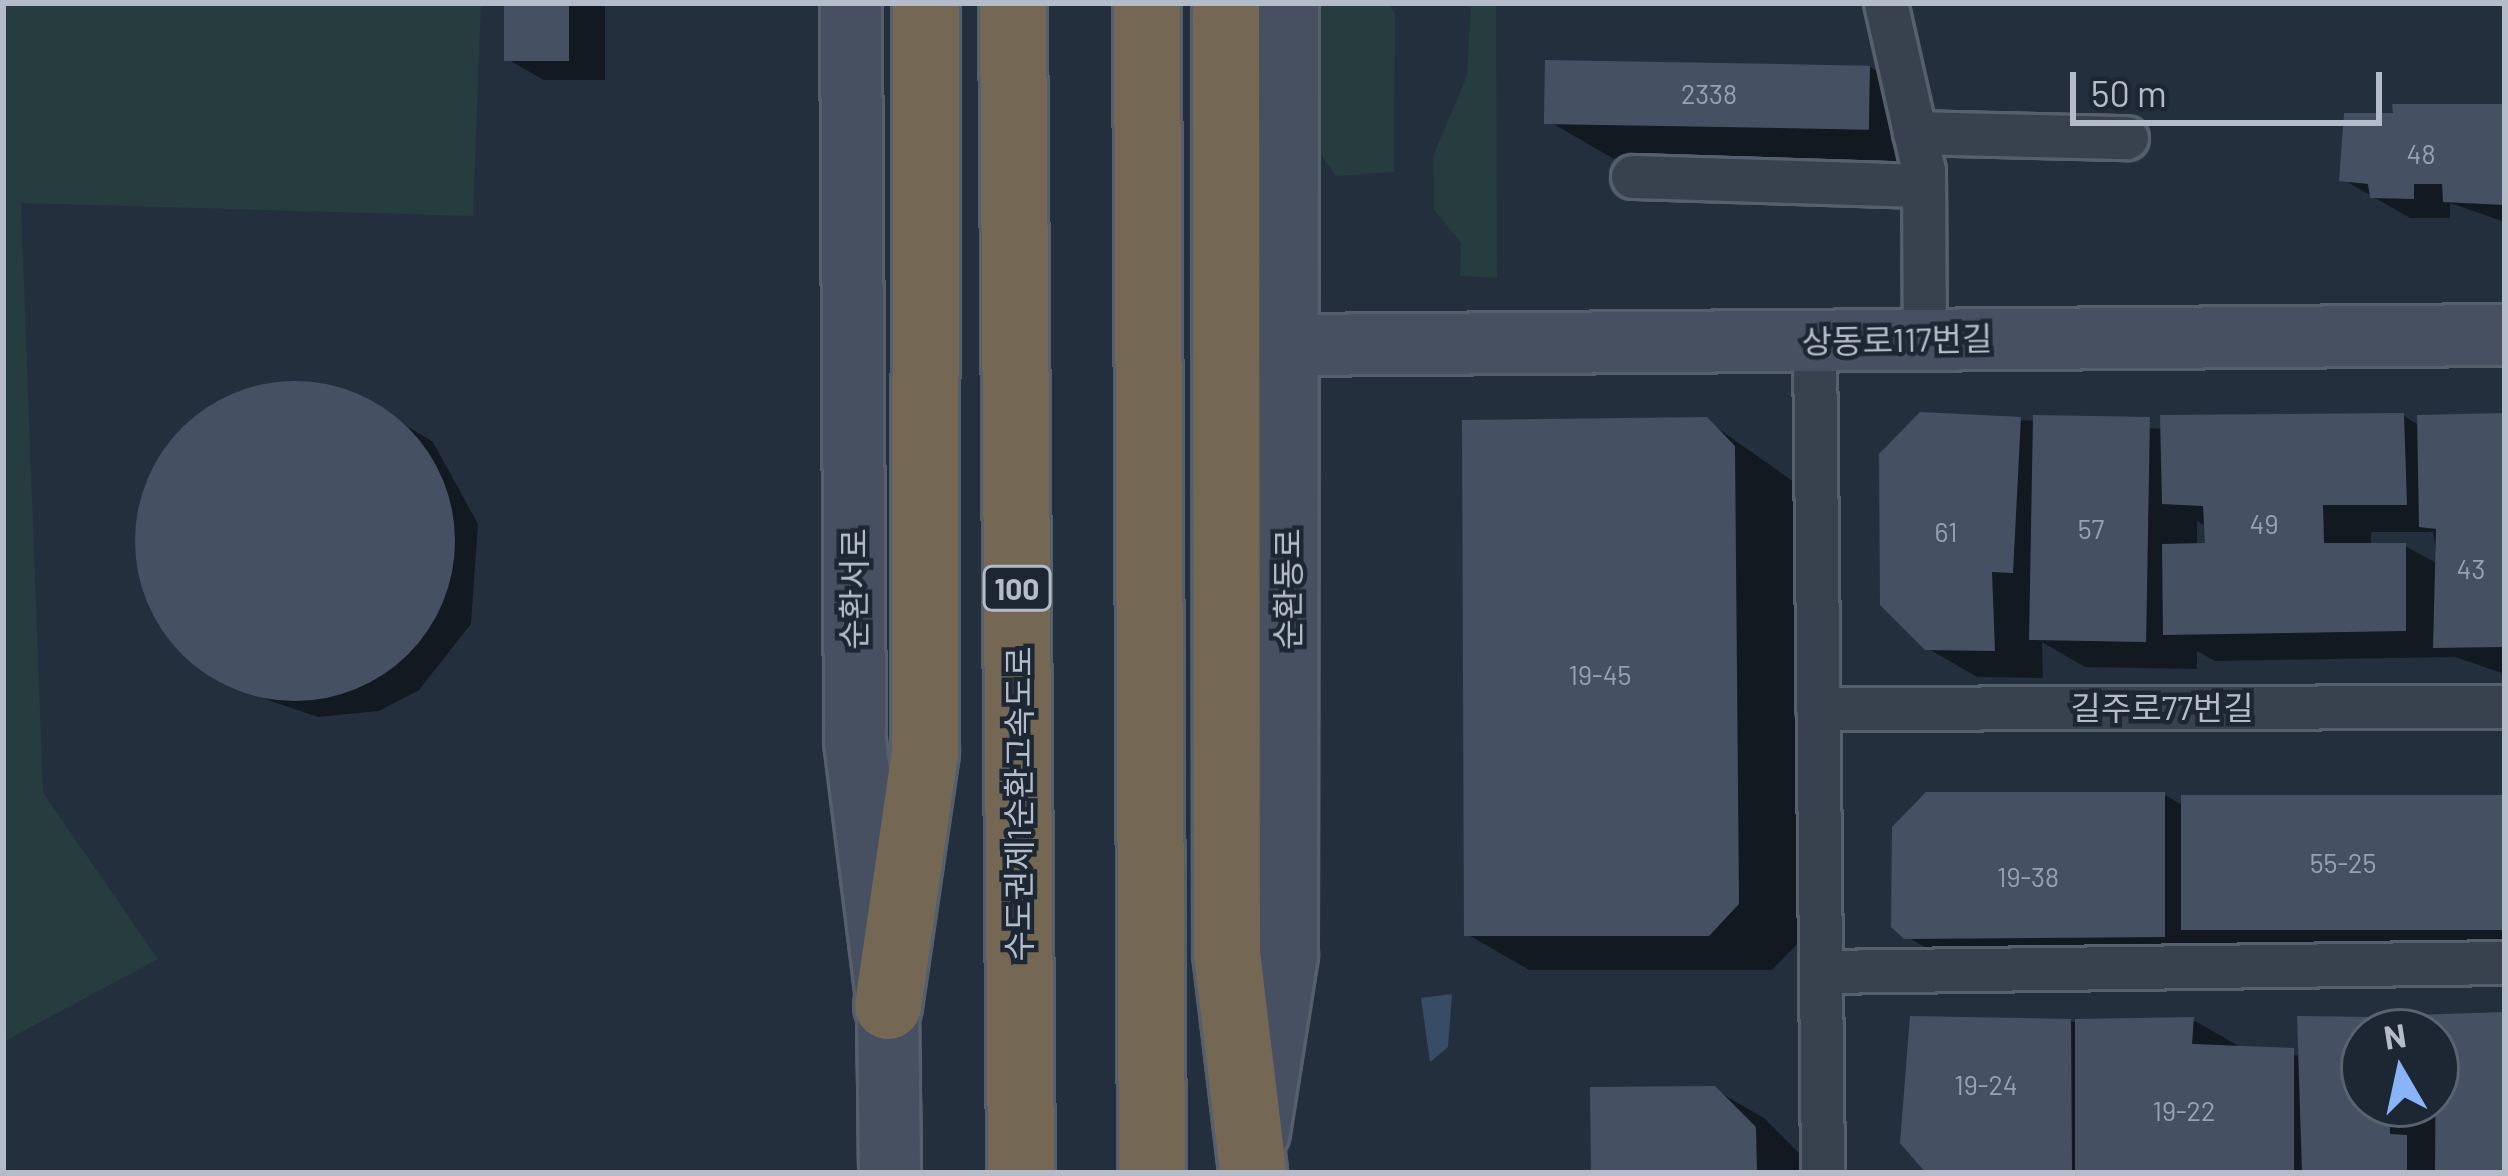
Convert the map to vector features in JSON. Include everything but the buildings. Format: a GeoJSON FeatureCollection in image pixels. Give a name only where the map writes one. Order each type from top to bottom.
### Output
{"type":"FeatureCollection","features":[{"type":"Feature","properties":{"kind":"highway"},"geometry":{"type":"LineString","coordinates":[[889,1006],[926,751],[926,3]]}},
{"type":"Feature","properties":{"kind":"highway","name":"수도권제1순환고속도로"},"geometry":{"type":"LineString","coordinates":[[1013,3],[1021,1173]]}},
{"type":"Feature","properties":{"kind":"highway"},"geometry":{"type":"LineString","coordinates":[[1147,3],[1152,1173]]}},
{"type":"Feature","properties":{"kind":"highway"},"geometry":{"type":"LineString","coordinates":[[1226,3],[1227,953],[1253,1173]]}},
{"type":"Feature","properties":{"kind":"street","name":"순환서로"},"geometry":{"type":"LineString","coordinates":[[850,3],[855,741],[889,1006],[890,1173]]}},
{"type":"Feature","properties":{"kind":"street","name":"순환동로"},"geometry":{"type":"LineString","coordinates":[[1253,1173],[1287,955],[1288,3]]}},
{"type":"Feature","properties":{"kind":"street"},"geometry":{"type":"LineString","coordinates":[[1886,3],[1924,186],[1924,339]]}},
{"type":"Feature","properties":{"kind":"street"},"geometry":{"type":"LineString","coordinates":[[1915,133],[2127,138]]}},
{"type":"Feature","properties":{"kind":"street"},"geometry":{"type":"LineString","coordinates":[[1633,178],[1924,186]]}},
{"type":"Feature","properties":{"kind":"street","name":"상동로117번길"},"geometry":{"type":"LineString","coordinates":[[1289,345],[2505,335]]}},
{"type":"Feature","properties":{"kind":"street"},"geometry":{"type":"LineString","coordinates":[[1815,341],[1823,1173]]}},
{"type":"Feature","properties":{"kind":"street","name":"길주로77번길"},"geometry":{"type":"LineString","coordinates":[[1818,709],[2505,707]]}},
{"type":"Feature","properties":{"kind":"street"},"geometry":{"type":"LineString","coordinates":[[1821,972],[2505,963]]}},
{"type":"Feature","properties":{"kind":"green space"},"geometry":{"type":"Polygon","coordinates":[[[3,3],[481,3],[473,216],[21,203],[43,793],[158,959],[3,1042],[3,3]]]}},
{"type":"Feature","properties":{"kind":"green space"},"geometry":{"type":"Polygon","coordinates":[[[1320,3],[1389,3],[1395,14],[1394,172],[1336,176],[1320,153],[1320,3]]]}},
{"type":"Feature","properties":{"kind":"green space"},"geometry":{"type":"Polygon","coordinates":[[[1471,3],[1496,3],[1497,278],[1460,276],[1461,243],[1434,210],[1433,156],[1467,76],[1471,3]]]}},
{"type":"Feature","properties":{"kind":"water"},"geometry":{"type":"Polygon","coordinates":[[[1452,994],[1448,1047],[1430,1062],[1421,998],[1452,994]]]}}]}
